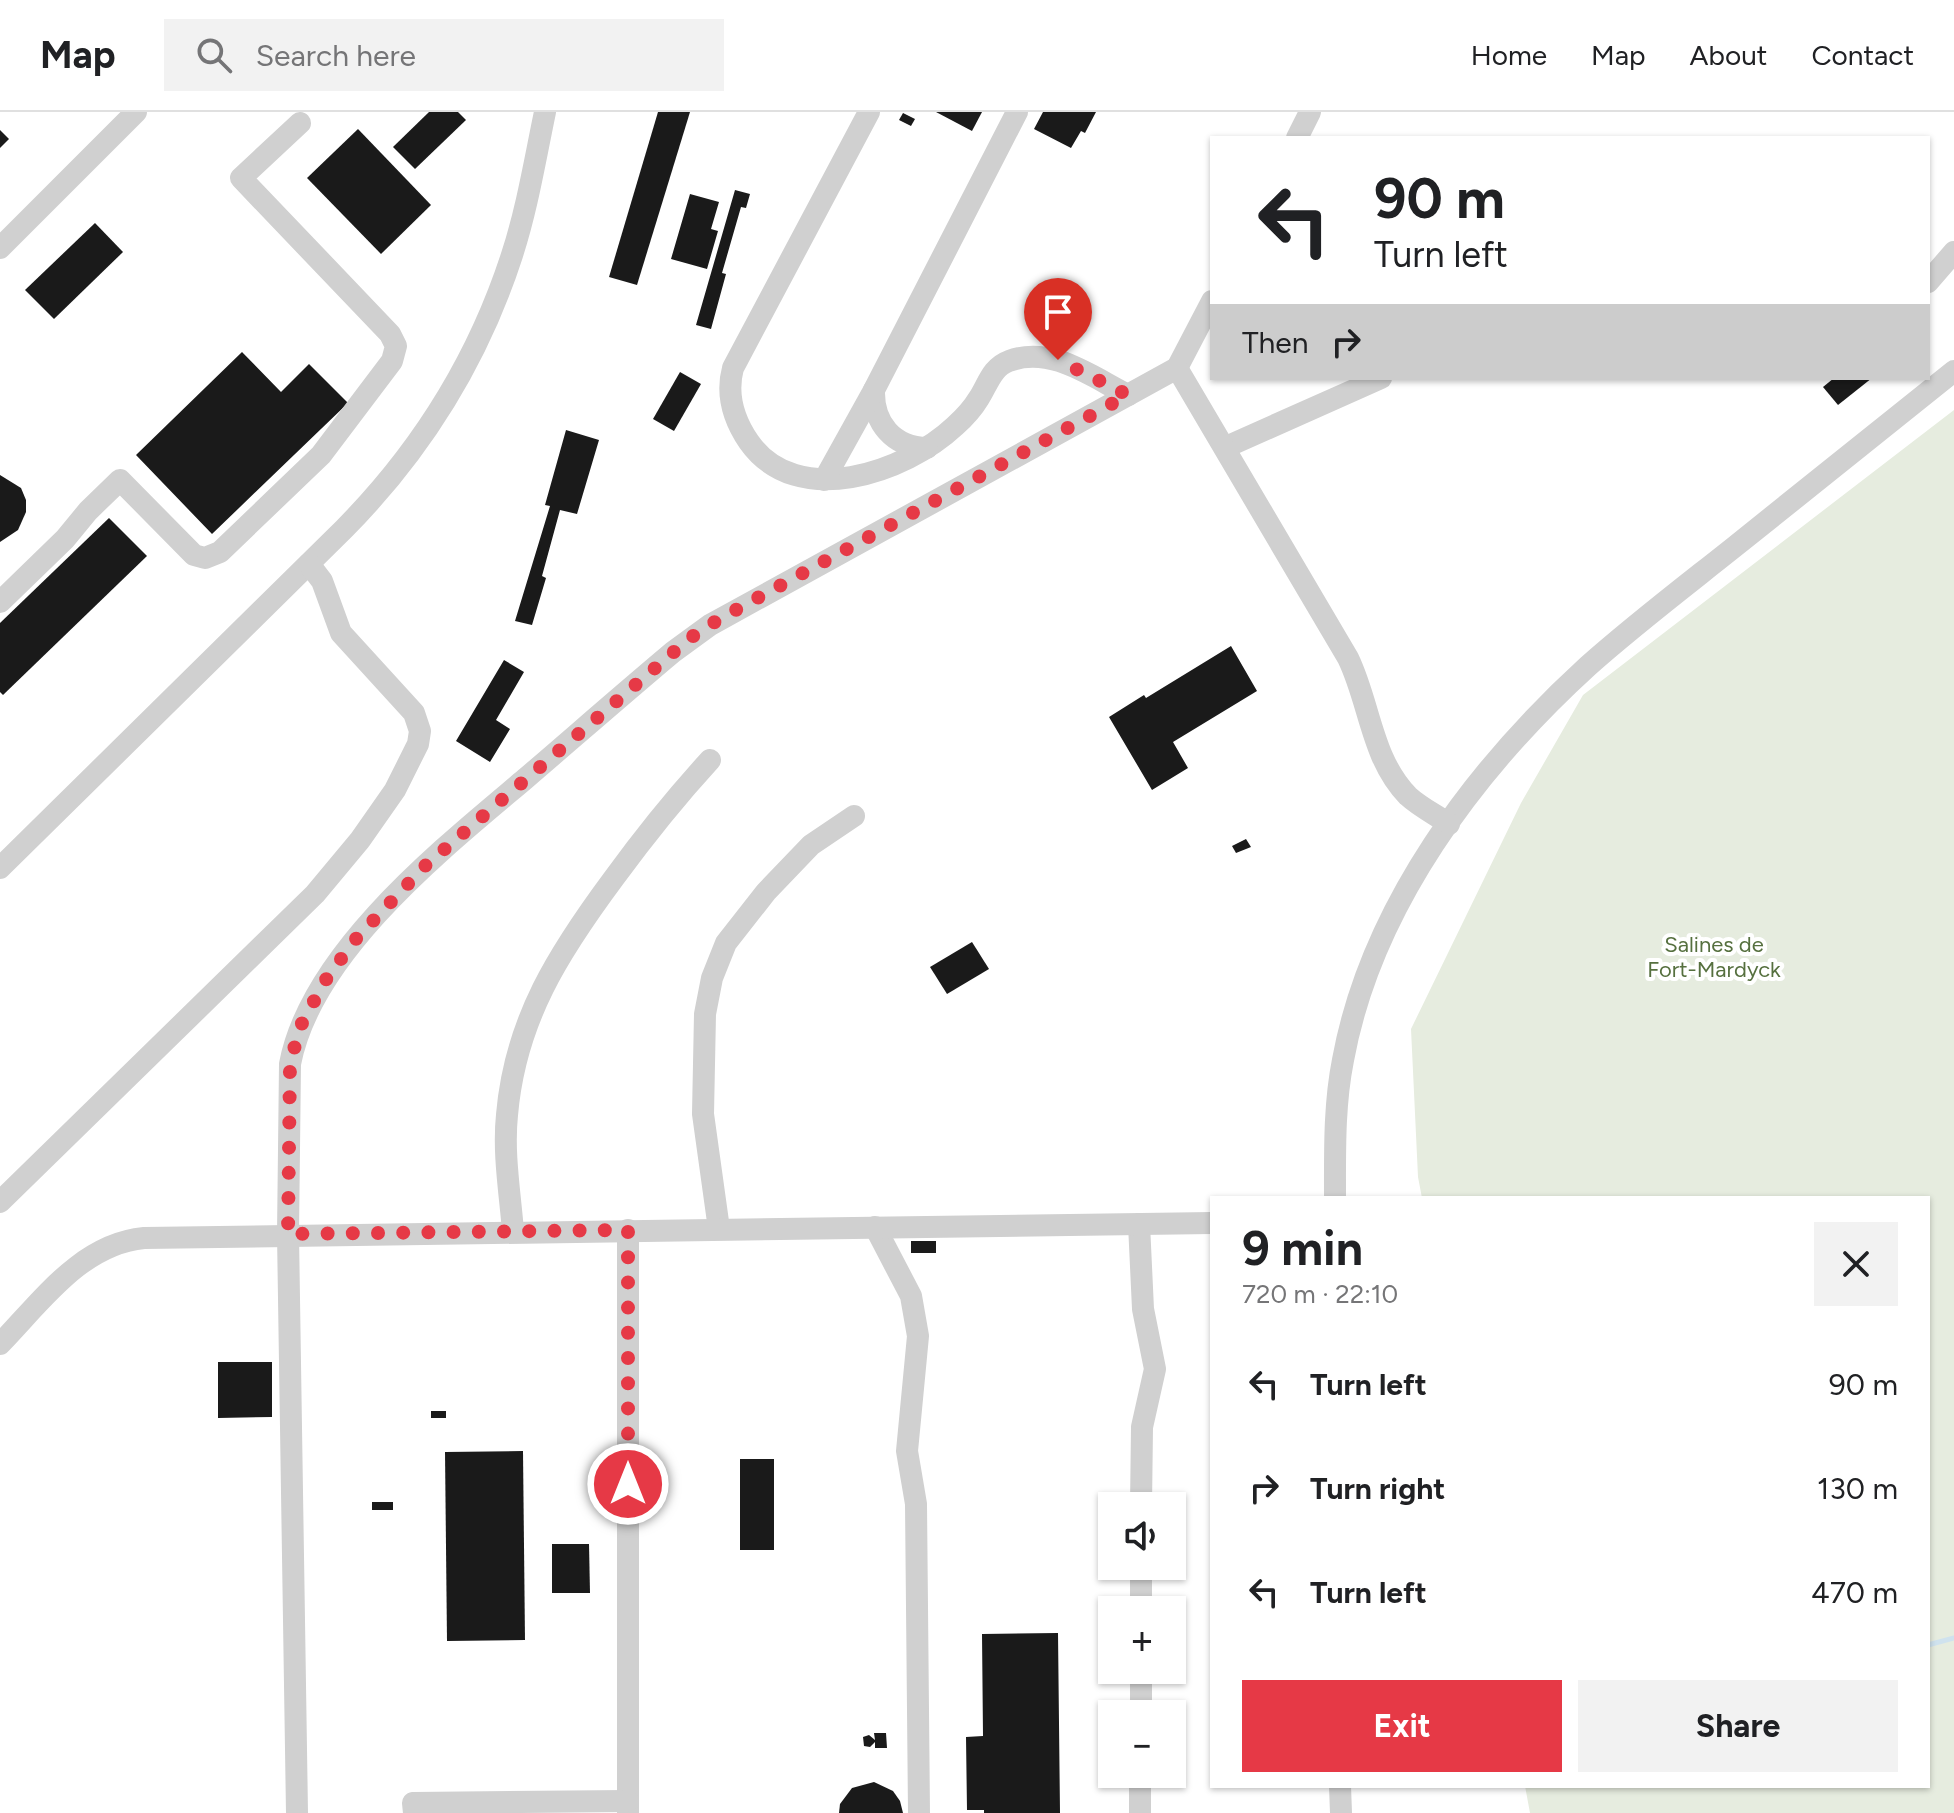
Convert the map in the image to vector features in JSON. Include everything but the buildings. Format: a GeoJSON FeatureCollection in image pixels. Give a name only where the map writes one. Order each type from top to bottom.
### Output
{"type":"FeatureCollection","features":[{"type":"Feature","properties":{"kind":"street"},"geometry":{"type":"LineString","coordinates":[[0,248],[136,112]]}},
{"type":"Feature","properties":{"kind":"street"},"geometry":{"type":"LineString","coordinates":[[0,868],[368,505],[426,433],[457,382],[494,304],[512,254],[545,112]]}},
{"type":"Feature","properties":{"kind":"street"},"geometry":{"type":"LineString","coordinates":[[869,112],[733,368],[729,384],[731,401],[742,430],[761,457],[796,477],[824,480],[875,470],[927,448],[963,418],[996,369],[1017,359],[1036,356],[1058,360],[1128,395]]}},
{"type":"Feature","properties":{"kind":"street"},"geometry":{"type":"LineString","coordinates":[[824,480],[874,390],[1017,112]]}},
{"type":"Feature","properties":{"kind":"street"},"geometry":{"type":"LineString","coordinates":[[1298,136],[1310,112]]}},
{"type":"Feature","properties":{"kind":"street"},"geometry":{"type":"LineString","coordinates":[[0,602],[120,480],[194,555],[199,558],[212,557],[321,455],[392,361],[396,346],[390,334],[241,178],[300,123]]}},
{"type":"Feature","properties":{"kind":"street"},"geometry":{"type":"LineString","coordinates":[[1930,280],[1954,252]]}},
{"type":"Feature","properties":{"kind":"street"},"geometry":{"type":"LineString","coordinates":[[297,1813],[288,1234],[290,1072],[300,1027],[314,998],[341,958],[425,866],[656,667],[710,625],[1177,368],[1210,305]]}},
{"type":"Feature","properties":{"kind":"street"},"geometry":{"type":"LineString","coordinates":[[1177,368],[1348,658],[1373,734],[1392,773],[1408,796],[1449,824]]}},
{"type":"Feature","properties":{"kind":"street"},"geometry":{"type":"LineString","coordinates":[[1335,1196],[1336,1108],[1353,1018],[1386,930],[1413,879],[1449,824],[1510,746],[1594,661],[1954,371]]}},
{"type":"Feature","properties":{"kind":"street"},"geometry":{"type":"LineString","coordinates":[[1226,447],[1377,380]]}},
{"type":"Feature","properties":{"kind":"street"},"geometry":{"type":"LineString","coordinates":[[874,390],[877,414],[888,433],[909,446],[927,448]]}},
{"type":"Feature","properties":{"kind":"street"},"geometry":{"type":"LineString","coordinates":[[0,1202],[315,894],[360,840],[405,772],[419,738],[417,718],[341,633],[322,581],[309,564]]}},
{"type":"Feature","properties":{"kind":"street"},"geometry":{"type":"LineString","coordinates":[[513,1231],[506,1139],[507,1107],[518,1052],[538,996],[566,944],[596,902],[668,807],[710,760]]}},
{"type":"Feature","properties":{"kind":"street"},"geometry":{"type":"LineString","coordinates":[[719,1229],[703,1114],[705,1014],[712,978],[726,943],[757,902],[811,845],[854,816]]}},
{"type":"Feature","properties":{"kind":"street"},"geometry":{"type":"LineString","coordinates":[[0,1344],[75,1267],[108,1246],[144,1238],[1210,1223]]}},
{"type":"Feature","properties":{"kind":"street"},"geometry":{"type":"LineString","coordinates":[[1139,1224],[1143,1309],[1155,1363],[1142,1427],[1141,1492]]}},
{"type":"Feature","properties":{"kind":"street"},"geometry":{"type":"LineString","coordinates":[[875,1227],[911,1296],[918,1336],[907,1451],[916,1504],[919,1813]]}},
{"type":"Feature","properties":{"kind":"street"},"geometry":{"type":"LineString","coordinates":[[414,1813],[413,1803],[628,1807],[628,1230]]}},
{"type":"Feature","properties":{"kind":"street"},"geometry":{"type":"LineString","coordinates":[[1140,1788],[1140,1813]]}},
{"type":"Feature","properties":{"kind":"street"},"geometry":{"type":"LineString","coordinates":[[1340,1788],[1341,1813]]}},
{"type":"Feature","properties":{"kind":"green space","name":"Salines de Fort-Mardyck"},"geometry":{"type":"Polygon","coordinates":[[[1954,410],[1954,1813],[1530,1813],[1525,1788],[1930,1788],[1930,1196],[1422,1196],[1418,1177],[1411,1029],[1521,803],[1583,695],[1954,410]]]}},
{"type":"Feature","properties":{"kind":"waterway"},"geometry":{"type":"LineString","coordinates":[[1930,1644],[1954,1638]]}},
{"type":"Feature","properties":{"kind":"route"},"geometry":{"type":"LineString","coordinates":[[628,1484],[628,1230],[288,1234],[290,1064],[300,1027],[314,998],[354,941],[425,866],[690,638],[721,618],[1128,395],[1058,360]]}}]}
